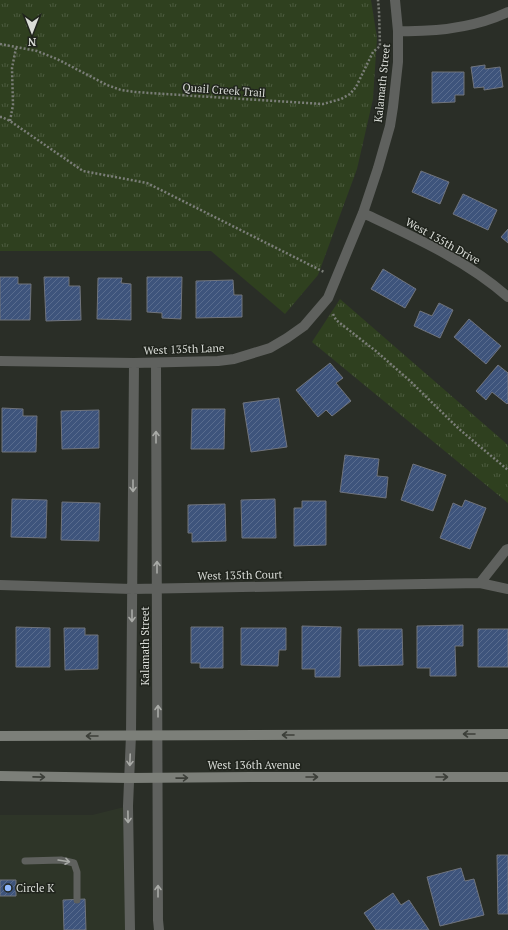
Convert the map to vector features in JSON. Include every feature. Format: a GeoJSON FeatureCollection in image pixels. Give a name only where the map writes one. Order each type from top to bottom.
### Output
{"type":"FeatureCollection","features":[{"type":"Feature","properties":{"kind":"main road"},"geometry":{"type":"LineString","coordinates":[[0,736],[508,734]]}},
{"type":"Feature","properties":{"kind":"main road","name":"West 136th Avenue"},"geometry":{"type":"LineString","coordinates":[[0,776],[129,778],[508,777]]}},
{"type":"Feature","properties":{"kind":"street","name":"Kalamath Street"},"geometry":{"type":"LineString","coordinates":[[363,213],[378,168],[394,107],[398,62],[398,31],[395,0]]}},
{"type":"Feature","properties":{"kind":"street"},"geometry":{"type":"LineString","coordinates":[[398,31],[419,31],[462,26],[496,18],[508,12]]}},
{"type":"Feature","properties":{"kind":"street","name":"West 135th Drive"},"geometry":{"type":"LineString","coordinates":[[363,213],[433,247],[465,265],[508,297]]}},
{"type":"Feature","properties":{"kind":"street","name":"West 135th Lane"},"geometry":{"type":"LineString","coordinates":[[0,362],[134,363],[218,361],[234,359],[270,348],[304,326],[328,298],[363,213]]}},
{"type":"Feature","properties":{"kind":"street","name":"Kalamath Street"},"geometry":{"type":"LineString","coordinates":[[156,362],[159,930]]}},
{"type":"Feature","properties":{"kind":"street","name":"Kalamath Street"},"geometry":{"type":"LineString","coordinates":[[130,930],[128,806],[131,736],[134,363]]}},
{"type":"Feature","properties":{"kind":"street"},"geometry":{"type":"LineString","coordinates":[[480,583],[508,548]]}},
{"type":"Feature","properties":{"kind":"street","name":"West 135th Court"},"geometry":{"type":"LineString","coordinates":[[0,585],[132,589],[480,583],[508,589]]}},
{"type":"Feature","properties":{"kind":"lane"},"geometry":{"type":"LineString","coordinates":[[25,861],[61,860],[74,863],[77,872],[77,900]]}},
{"type":"Feature","properties":{"kind":"path","name":"Quail Creek Trail"},"geometry":{"type":"LineString","coordinates":[[0,44],[37,51],[57,59],[107,85],[121,90],[188,96],[323,104],[341,99],[350,94],[356,87],[373,52],[380,46],[378,0]]}},
{"type":"Feature","properties":{"kind":"path"},"geometry":{"type":"LineString","coordinates":[[10,121],[13,105],[12,68],[16,48]]}},
{"type":"Feature","properties":{"kind":"path"},"geometry":{"type":"LineString","coordinates":[[0,117],[10,121],[83,170],[147,183],[324,271],[328,298],[336,320],[377,352],[409,380],[459,429],[508,470]]}},
{"type":"Feature","properties":{"kind":"shaded area"},"geometry":{"type":"Polygon","coordinates":[[[128,806],[130,930],[0,930],[0,815],[92,815],[128,806]]]}},
{"type":"Feature","properties":{"kind":"green space"},"geometry":{"type":"Polygon","coordinates":[[[0,0],[371,0],[377,38],[373,99],[357,169],[318,275],[285,314],[211,251],[0,251],[0,0]]]}},
{"type":"Feature","properties":{"kind":"green space"},"geometry":{"type":"Polygon","coordinates":[[[340,299],[508,445],[508,503],[312,342],[340,299]]]}},
{"type":"Feature","properties":{"kind":"building"},"geometry":{"type":"Polygon","coordinates":[[[485,65],[485,69],[500,67],[503,87],[484,90],[484,87],[474,88],[471,67],[485,65]]]}},
{"type":"Feature","properties":{"kind":"building"},"geometry":{"type":"Polygon","coordinates":[[[432,72],[464,72],[464,95],[455,95],[455,102],[432,103],[432,72]]]}},
{"type":"Feature","properties":{"kind":"building"},"geometry":{"type":"Polygon","coordinates":[[[421,171],[449,182],[440,204],[412,192],[421,171]]]}},
{"type":"Feature","properties":{"kind":"building"},"geometry":{"type":"Polygon","coordinates":[[[463,194],[497,210],[488,230],[453,214],[463,194]]]}},
{"type":"Feature","properties":{"kind":"building"},"geometry":{"type":"Polygon","coordinates":[[[508,229],[508,243],[501,237],[508,229]]]}},
{"type":"Feature","properties":{"kind":"building"},"geometry":{"type":"Polygon","coordinates":[[[383,269],[416,289],[405,308],[371,289],[383,269]]]}},
{"type":"Feature","properties":{"kind":"building"},"geometry":{"type":"Polygon","coordinates":[[[0,277],[18,277],[18,284],[31,284],[30,320],[0,320],[0,277]]]}},
{"type":"Feature","properties":{"kind":"building"},"geometry":{"type":"Polygon","coordinates":[[[44,277],[69,277],[69,286],[80,286],[81,320],[46,321],[44,277]]]}},
{"type":"Feature","properties":{"kind":"building"},"geometry":{"type":"Polygon","coordinates":[[[147,277],[182,277],[181,319],[162,318],[162,313],[147,312],[147,277]]]}},
{"type":"Feature","properties":{"kind":"building"},"geometry":{"type":"Polygon","coordinates":[[[98,278],[122,278],[121,283],[131,284],[131,320],[97,319],[98,278]]]}},
{"type":"Feature","properties":{"kind":"building"},"geometry":{"type":"Polygon","coordinates":[[[233,280],[234,295],[242,295],[242,317],[196,318],[196,281],[233,280]]]}},
{"type":"Feature","properties":{"kind":"building"},"geometry":{"type":"Polygon","coordinates":[[[439,303],[453,310],[440,338],[414,326],[420,311],[432,316],[439,303]]]}},
{"type":"Feature","properties":{"kind":"building"},"geometry":{"type":"Polygon","coordinates":[[[469,319],[501,346],[486,364],[454,337],[469,319]]]}},
{"type":"Feature","properties":{"kind":"building"},"geometry":{"type":"Polygon","coordinates":[[[330,363],[343,378],[336,383],[351,401],[332,416],[326,410],[318,417],[296,390],[330,363]]]}},
{"type":"Feature","properties":{"kind":"building"},"geometry":{"type":"Polygon","coordinates":[[[498,365],[508,373],[507,404],[492,392],[486,400],[476,391],[498,365]]]}},
{"type":"Feature","properties":{"kind":"building"},"geometry":{"type":"Polygon","coordinates":[[[279,398],[287,447],[251,452],[243,403],[279,398]]]}},
{"type":"Feature","properties":{"kind":"building"},"geometry":{"type":"Polygon","coordinates":[[[2,408],[23,409],[23,416],[37,416],[36,452],[2,452],[2,408]]]}},
{"type":"Feature","properties":{"kind":"building"},"geometry":{"type":"Polygon","coordinates":[[[192,409],[225,409],[224,449],[191,449],[192,409]]]}},
{"type":"Feature","properties":{"kind":"building"},"geometry":{"type":"Polygon","coordinates":[[[99,410],[99,448],[62,449],[61,411],[99,410]]]}},
{"type":"Feature","properties":{"kind":"building"},"geometry":{"type":"Polygon","coordinates":[[[345,455],[379,459],[377,476],[388,477],[386,498],[340,492],[345,455]]]}},
{"type":"Feature","properties":{"kind":"building"},"geometry":{"type":"Polygon","coordinates":[[[413,464],[446,475],[433,511],[401,500],[413,464]]]}},
{"type":"Feature","properties":{"kind":"building"},"geometry":{"type":"Polygon","coordinates":[[[12,499],[47,500],[46,538],[11,537],[12,499]]]}},
{"type":"Feature","properties":{"kind":"building"},"geometry":{"type":"Polygon","coordinates":[[[275,499],[276,538],[242,538],[241,500],[275,499]]]}},
{"type":"Feature","properties":{"kind":"building"},"geometry":{"type":"Polygon","coordinates":[[[465,500],[486,508],[470,549],[440,538],[453,503],[462,507],[465,500]]]}},
{"type":"Feature","properties":{"kind":"building"},"geometry":{"type":"Polygon","coordinates":[[[302,501],[326,501],[326,545],[294,546],[294,508],[302,508],[302,501]]]}},
{"type":"Feature","properties":{"kind":"building"},"geometry":{"type":"Polygon","coordinates":[[[62,502],[100,503],[99,541],[61,540],[62,502]]]}},
{"type":"Feature","properties":{"kind":"building"},"geometry":{"type":"Polygon","coordinates":[[[225,504],[226,541],[192,542],[192,533],[188,533],[188,505],[225,504]]]}},
{"type":"Feature","properties":{"kind":"building"},"geometry":{"type":"Polygon","coordinates":[[[463,625],[463,646],[455,646],[456,676],[430,676],[430,668],[417,668],[417,626],[463,625]]]}},
{"type":"Feature","properties":{"kind":"building"},"geometry":{"type":"Polygon","coordinates":[[[302,626],[341,627],[340,677],[315,677],[315,669],[302,669],[302,626]]]}},
{"type":"Feature","properties":{"kind":"building"},"geometry":{"type":"Polygon","coordinates":[[[16,627],[50,628],[50,667],[16,667],[16,627]]]}},
{"type":"Feature","properties":{"kind":"building"},"geometry":{"type":"Polygon","coordinates":[[[191,627],[223,627],[223,668],[200,668],[200,663],[191,663],[191,627]]]}},
{"type":"Feature","properties":{"kind":"building"},"geometry":{"type":"Polygon","coordinates":[[[64,628],[85,628],[85,635],[98,635],[98,669],[65,670],[64,628]]]}},
{"type":"Feature","properties":{"kind":"building"},"geometry":{"type":"Polygon","coordinates":[[[241,628],[286,628],[286,650],[279,650],[278,666],[241,665],[241,628]]]}},
{"type":"Feature","properties":{"kind":"building"},"geometry":{"type":"Polygon","coordinates":[[[358,629],[402,629],[403,665],[359,666],[358,629]]]}},
{"type":"Feature","properties":{"kind":"building"},"geometry":{"type":"Polygon","coordinates":[[[478,629],[508,629],[508,667],[478,667],[478,629]]]}},
{"type":"Feature","properties":{"kind":"building"},"geometry":{"type":"Polygon","coordinates":[[[497,855],[508,855],[508,914],[498,914],[497,855]]]}},
{"type":"Feature","properties":{"kind":"building"},"geometry":{"type":"Polygon","coordinates":[[[461,868],[465,881],[474,879],[484,915],[440,926],[427,877],[461,868]]]}},
{"type":"Feature","properties":{"kind":"building","name":"Circle K"},"geometry":{"type":"Polygon","coordinates":[[[0,880],[16,880],[16,896],[0,896],[0,880]]]}},
{"type":"Feature","properties":{"kind":"building"},"geometry":{"type":"Polygon","coordinates":[[[393,893],[401,905],[409,900],[429,930],[376,930],[364,913],[393,893]]]}},
{"type":"Feature","properties":{"kind":"building"},"geometry":{"type":"Polygon","coordinates":[[[85,899],[86,930],[64,930],[63,900],[85,899]]]}},
{"type":"Feature","properties":{"kind":"place","name":"Circle K"},"geometry":{"type":"Point","coordinates":[8,888]}}]}
